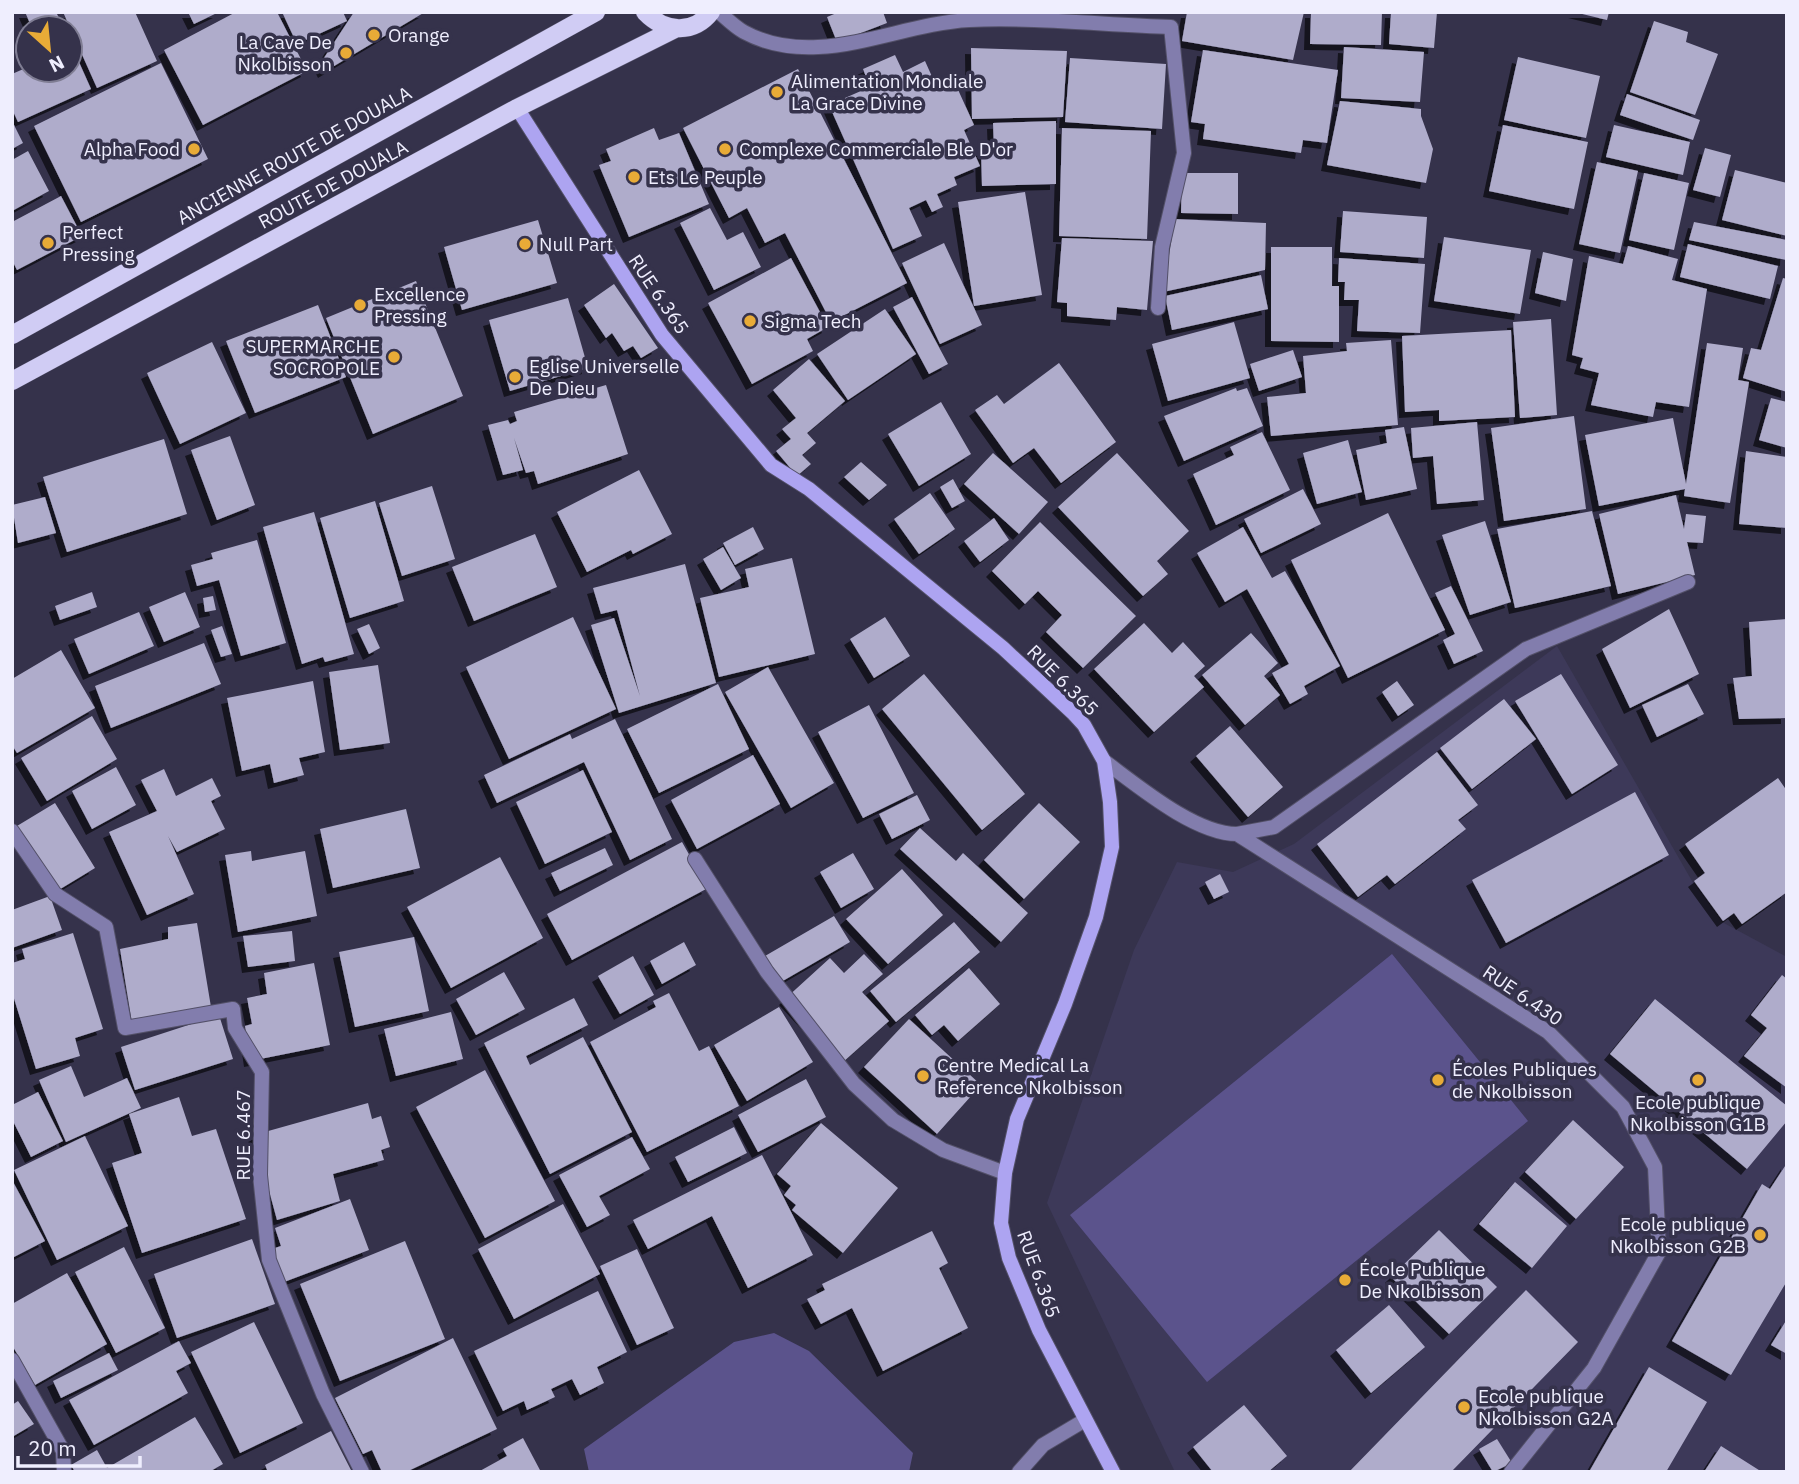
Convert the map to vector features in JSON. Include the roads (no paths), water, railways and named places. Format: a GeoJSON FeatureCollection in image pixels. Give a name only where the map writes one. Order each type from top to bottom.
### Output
{"type":"FeatureCollection","features":[{"type":"Feature","properties":{"kind":"main road","name":"ANCIENNE ROUTE DE DOUALA"},"geometry":{"type":"LineString","coordinates":[[12,335],[596,12]]}},
{"type":"Feature","properties":{"kind":"main road"},"geometry":{"type":"LineString","coordinates":[[645,12],[654,21],[677,29]]}},
{"type":"Feature","properties":{"kind":"main road","name":"ROUTE DE DOUALA"},"geometry":{"type":"LineString","coordinates":[[12,382],[517,108],[677,29],[697,24],[711,12]]}},
{"type":"Feature","properties":{"kind":"street"},"geometry":{"type":"LineString","coordinates":[[719,12],[745,32],[792,46],[831,48],[916,27],[969,20],[1171,27],[1184,153],[1162,247],[1158,308]]}},
{"type":"Feature","properties":{"kind":"street","name":"RUE 6.365"},"geometry":{"type":"LineString","coordinates":[[517,108],[662,335],[771,465],[809,489],[995,640],[1073,713],[1104,761],[1110,802],[1112,847],[1096,917],[1065,1004],[1017,1119],[1005,1173],[1001,1223],[1009,1258],[1039,1330],[1113,1472]]}},
{"type":"Feature","properties":{"kind":"street"},"geometry":{"type":"LineString","coordinates":[[1237,834],[1274,827],[1526,649],[1688,582]]}},
{"type":"Feature","properties":{"kind":"street","name":"RUE 6.430"},"geometry":{"type":"LineString","coordinates":[[1104,761],[1148,794],[1219,834],[1237,834],[1548,1032],[1623,1107],[1655,1167],[1659,1252],[1594,1368],[1511,1472]]}},
{"type":"Feature","properties":{"kind":"street","name":"RUE 6.467"},"geometry":{"type":"LineString","coordinates":[[12,831],[55,894],[106,927],[125,1027],[233,1009],[235,1028],[262,1072],[260,1175],[269,1260],[323,1394],[362,1472]]}},
{"type":"Feature","properties":{"kind":"street"},"geometry":{"type":"LineString","coordinates":[[695,859],[767,972],[854,1084],[894,1120],[943,1150],[1005,1173]]}},
{"type":"Feature","properties":{"kind":"street"},"geometry":{"type":"LineString","coordinates":[[12,1360],[63,1451],[64,1472]]}},
{"type":"Feature","properties":{"kind":"street"},"geometry":{"type":"LineString","coordinates":[[1019,1472],[1043,1445],[1085,1420]]}},
{"type":"Feature","properties":{"kind":"place","name":"Orange"},"geometry":{"type":"Point","coordinates":[374,35]}},
{"type":"Feature","properties":{"kind":"place","name":"La Cave De Nkolbisson"},"geometry":{"type":"Point","coordinates":[346,53]}},
{"type":"Feature","properties":{"kind":"place","name":"Alimentation Mondiale La Grace Divine"},"geometry":{"type":"Point","coordinates":[777,92]}},
{"type":"Feature","properties":{"kind":"place","name":"Alpha Food"},"geometry":{"type":"Point","coordinates":[194,149]}},
{"type":"Feature","properties":{"kind":"place","name":"Complexe Commerciale Ble D'or"},"geometry":{"type":"Point","coordinates":[725,149]}},
{"type":"Feature","properties":{"kind":"place","name":"Ets Le Peuple"},"geometry":{"type":"Point","coordinates":[634,177]}},
{"type":"Feature","properties":{"kind":"place","name":"Perfect Pressing"},"geometry":{"type":"Point","coordinates":[48,243]}},
{"type":"Feature","properties":{"kind":"place","name":"Null Part"},"geometry":{"type":"Point","coordinates":[525,244]}},
{"type":"Feature","properties":{"kind":"place","name":"Excellence Pressing"},"geometry":{"type":"Point","coordinates":[360,305]}},
{"type":"Feature","properties":{"kind":"place","name":"Sigma Tech"},"geometry":{"type":"Point","coordinates":[750,321]}},
{"type":"Feature","properties":{"kind":"place","name":"SUPERMARCHE SOCROPOLE"},"geometry":{"type":"Point","coordinates":[394,357]}},
{"type":"Feature","properties":{"kind":"place","name":"Eglise Universelle De Dieu"},"geometry":{"type":"Point","coordinates":[515,377]}},
{"type":"Feature","properties":{"kind":"place","name":"Centre Medical La Reference Nkolbisson"},"geometry":{"type":"Point","coordinates":[923,1076]}},
{"type":"Feature","properties":{"kind":"place","name":"Écoles Publiques de Nkolbisson"},"geometry":{"type":"Point","coordinates":[1438,1080]}},
{"type":"Feature","properties":{"kind":"place","name":"Ecole publique Nkolbisson G1B"},"geometry":{"type":"Point","coordinates":[1698,1080]}},
{"type":"Feature","properties":{"kind":"place","name":"Ecole publique Nkolbisson G2B"},"geometry":{"type":"Point","coordinates":[1760,1235]}},
{"type":"Feature","properties":{"kind":"place","name":"École Publique De Nkolbisson"},"geometry":{"type":"Point","coordinates":[1345,1280]}},
{"type":"Feature","properties":{"kind":"place","name":"Ecole publique Nkolbisson G2A"},"geometry":{"type":"Point","coordinates":[1464,1407]}}]}
